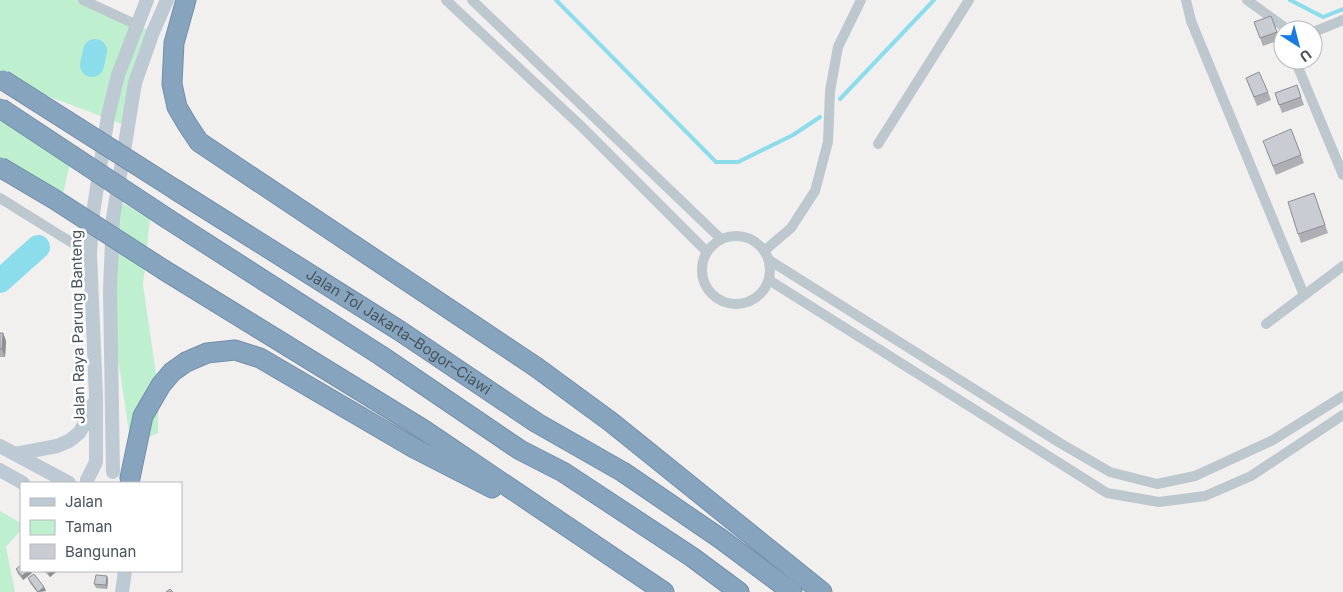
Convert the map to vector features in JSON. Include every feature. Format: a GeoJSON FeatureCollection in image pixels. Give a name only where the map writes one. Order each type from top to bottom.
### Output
{"type":"FeatureCollection","features":[{"type":"Feature","properties":{"kind":"highway"},"geometry":{"type":"LineString","coordinates":[[186,0],[174,43],[172,84],[177,107],[199,142],[536,367],[611,422],[822,592]]}},
{"type":"Feature","properties":{"kind":"highway","name":"Jalan Tol Jakarta–Bogor–Ciawi"},"geometry":{"type":"LineString","coordinates":[[1,79],[400,331],[537,423],[623,472],[722,540],[792,592]]}},
{"type":"Feature","properties":{"kind":"highway","name":"Jalan Tol Jakarta–Bogor–Ciawi"},"geometry":{"type":"LineString","coordinates":[[0,108],[168,219],[380,355],[520,450],[571,478],[692,557],[739,592]]}},
{"type":"Feature","properties":{"kind":"highway"},"geometry":{"type":"LineString","coordinates":[[0,167],[54,198],[164,270],[424,430],[664,592]]}},
{"type":"Feature","properties":{"kind":"highway"},"geometry":{"type":"LineString","coordinates":[[133,481],[144,416],[161,385],[172,372],[186,362],[207,353],[235,350],[260,358],[440,461],[506,496],[541,510]]}},
{"type":"Feature","properties":{"kind":"main road","name":"Jalan Raya Parung Banteng"},"geometry":{"type":"LineString","coordinates":[[86,481],[96,462],[96,396],[90,254],[92,220],[108,116],[118,74],[147,0]]}},
{"type":"Feature","properties":{"kind":"main road"},"geometry":{"type":"LineString","coordinates":[[113,472],[110,289],[113,218],[135,84],[152,32],[168,0]]}},
{"type":"Feature","properties":{"kind":"main road"},"geometry":{"type":"LineString","coordinates":[[6,449],[57,446],[69,441],[79,433],[86,422],[96,396]]}},
{"type":"Feature","properties":{"kind":"main road"},"geometry":{"type":"LineString","coordinates":[[6,449],[67,482]]}},
{"type":"Feature","properties":{"kind":"main road"},"geometry":{"type":"LineString","coordinates":[[86,481],[104,471],[118,472],[133,481]]}},
{"type":"Feature","properties":{"kind":"main road"},"geometry":{"type":"LineString","coordinates":[[4,473],[21,482]]}},
{"type":"Feature","properties":{"kind":"main road"},"geometry":{"type":"LineString","coordinates":[[122,592],[125,572]]}},
{"type":"Feature","properties":{"kind":"street"},"geometry":{"type":"LineString","coordinates":[[83,0],[137,25]]}},
{"type":"Feature","properties":{"kind":"street"},"geometry":{"type":"LineString","coordinates":[[446,0],[580,126],[707,252]]}},
{"type":"Feature","properties":{"kind":"street"},"geometry":{"type":"LineString","coordinates":[[472,0],[721,239]]}},
{"type":"Feature","properties":{"kind":"street"},"geometry":{"type":"LineString","coordinates":[[767,256],[791,228],[815,191],[828,142],[830,91],[838,48],[861,0]]}},
{"type":"Feature","properties":{"kind":"street"},"geometry":{"type":"LineString","coordinates":[[878,144],[969,0]]}},
{"type":"Feature","properties":{"kind":"street"},"geometry":{"type":"LineString","coordinates":[[1186,0],[1192,21],[1304,295]]}},
{"type":"Feature","properties":{"kind":"street"},"geometry":{"type":"LineString","coordinates":[[1247,0],[1275,20]]}},
{"type":"Feature","properties":{"kind":"street"},"geometry":{"type":"LineString","coordinates":[[1323,28],[1343,20]]}},
{"type":"Feature","properties":{"kind":"street"},"geometry":{"type":"LineString","coordinates":[[1299,70],[1343,175]]}},
{"type":"Feature","properties":{"kind":"street"},"geometry":{"type":"LineString","coordinates":[[0,198],[90,254]]}},
{"type":"Feature","properties":{"kind":"street"},"geometry":{"type":"LineString","coordinates":[[767,256],[770,270],[769,280],[765,288],[750,302],[731,305],[713,297],[707,290],[701,271],[702,261],[707,252],[721,239],[730,236],[750,239],[758,244],[767,256],[1060,443],[1110,472],[1157,484],[1195,476],[1273,440],[1343,396]]}},
{"type":"Feature","properties":{"kind":"street"},"geometry":{"type":"LineString","coordinates":[[1266,324],[1343,266]]}},
{"type":"Feature","properties":{"kind":"street"},"geometry":{"type":"LineString","coordinates":[[769,280],[1107,492],[1159,502],[1205,496],[1251,476],[1343,415]]}},
{"type":"Feature","properties":{"kind":"street"},"geometry":{"type":"LineString","coordinates":[[1050,458],[1060,443]]}},
{"type":"Feature","properties":{"kind":"green space"},"geometry":{"type":"Polygon","coordinates":[[[0,0],[83,0],[153,32],[127,126],[0,78],[0,0]]]}},
{"type":"Feature","properties":{"kind":"green space"},"geometry":{"type":"Polygon","coordinates":[[[0,107],[72,154],[61,203],[0,167],[0,107]]]}},
{"type":"Feature","properties":{"kind":"green space"},"geometry":{"type":"Polygon","coordinates":[[[117,200],[150,219],[143,285],[158,388],[158,433],[131,445],[105,272],[117,200]]]}},
{"type":"Feature","properties":{"kind":"green space"},"geometry":{"type":"Polygon","coordinates":[[[0,511],[20,522],[20,531],[6,547],[15,592],[0,592],[0,511]]]}},
{"type":"Feature","properties":{"kind":"building"},"geometry":{"type":"Polygon","coordinates":[[[1271,16],[1273,33],[1260,38],[1254,22],[1271,16]]]}},
{"type":"Feature","properties":{"kind":"building"},"geometry":{"type":"Polygon","coordinates":[[[1259,72],[1268,92],[1254,97],[1246,78],[1259,72]]]}},
{"type":"Feature","properties":{"kind":"building"},"geometry":{"type":"Polygon","coordinates":[[[1297,85],[1301,97],[1279,105],[1275,93],[1297,85]]]}},
{"type":"Feature","properties":{"kind":"building"},"geometry":{"type":"Polygon","coordinates":[[[1291,129],[1301,155],[1273,166],[1263,141],[1291,129]]]}},
{"type":"Feature","properties":{"kind":"building"},"geometry":{"type":"Polygon","coordinates":[[[1314,193],[1325,225],[1298,234],[1288,202],[1314,193]]]}},
{"type":"Feature","properties":{"kind":"building"},"geometry":{"type":"Polygon","coordinates":[[[0,333],[3,333],[2,349],[0,349],[0,333]]]}},
{"type":"Feature","properties":{"kind":"building"},"geometry":{"type":"Polygon","coordinates":[[[20,566],[20,572],[27,572],[22,576],[16,569],[20,566]]]}},
{"type":"Feature","properties":{"kind":"building"},"geometry":{"type":"Polygon","coordinates":[[[34,574],[44,587],[38,592],[28,578],[34,574]]]}},
{"type":"Feature","properties":{"kind":"building"},"geometry":{"type":"Polygon","coordinates":[[[96,575],[107,576],[106,585],[94,584],[96,575]]]}},
{"type":"Feature","properties":{"kind":"waterway"},"geometry":{"type":"LineString","coordinates":[[556,0],[716,162],[738,162],[793,135],[820,117]]}},
{"type":"Feature","properties":{"kind":"waterway"},"geometry":{"type":"LineString","coordinates":[[840,99],[934,0]]}},
{"type":"Feature","properties":{"kind":"waterway"},"geometry":{"type":"LineString","coordinates":[[1290,0],[1323,17],[1343,9]]}},
{"type":"Feature","properties":{"kind":"waterway"},"geometry":{"type":"LineString","coordinates":[[92,65],[95,51]]}},
{"type":"Feature","properties":{"kind":"waterway"},"geometry":{"type":"LineString","coordinates":[[0,281],[38,247]]}}]}
